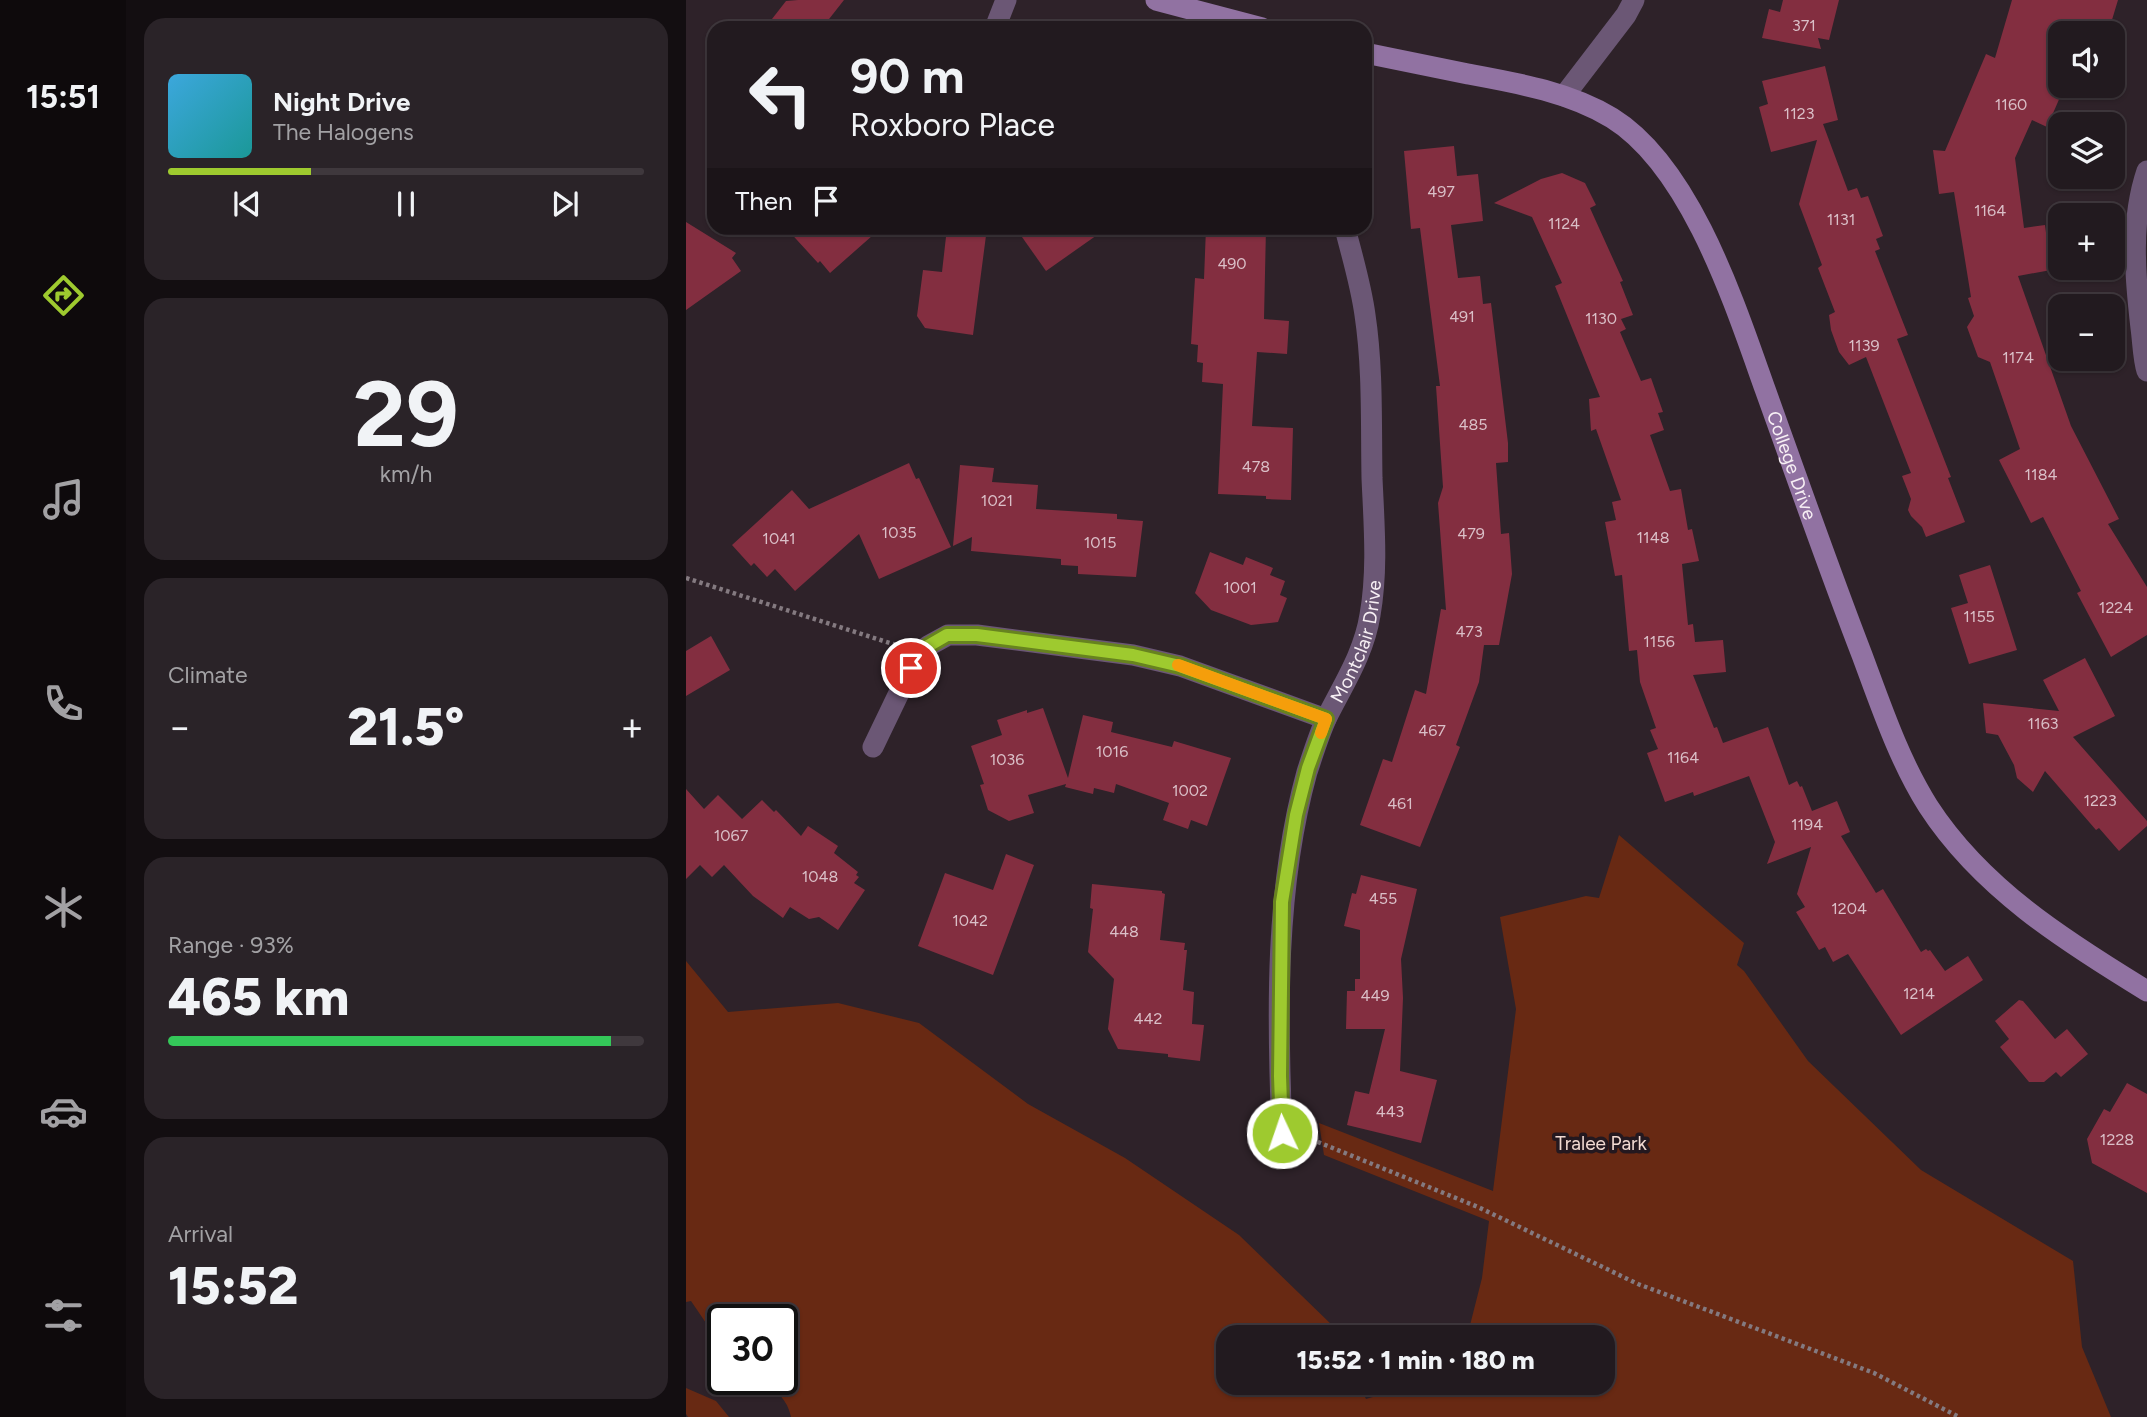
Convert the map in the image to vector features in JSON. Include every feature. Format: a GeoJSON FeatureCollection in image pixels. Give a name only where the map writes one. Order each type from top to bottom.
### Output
{"type":"FeatureCollection","features":[{"type":"Feature","properties":{"kind":"street"},"geometry":{"type":"LineString","coordinates":[[998,21],[1006,0]]}},
{"type":"Feature","properties":{"kind":"street"},"geometry":{"type":"LineString","coordinates":[[1156,0],[1236,21]]}},
{"type":"Feature","properties":{"kind":"street"},"geometry":{"type":"LineString","coordinates":[[1564,96],[1626,15],[1634,0]]}},
{"type":"Feature","properties":{"kind":"street","name":"College Drive"},"geometry":{"type":"LineString","coordinates":[[1372,54],[1518,83],[1564,96],[1611,118],[1640,140],[1671,179],[1704,238],[1729,292],[1874,687],[1913,778],[1928,805],[1969,859],[2019,906],[2080,950],[2147,991]]}},
{"type":"Feature","properties":{"kind":"street"},"geometry":{"type":"LineString","coordinates":[[2147,171],[2138,204],[2135,233],[2138,299],[2147,371]]}},
{"type":"Feature","properties":{"kind":"street","name":"Montclair Drive"},"geometry":{"type":"LineString","coordinates":[[1282,1133],[1282,902],[1296,815],[1308,768],[1326,719],[1355,667],[1370,618],[1375,573],[1368,347],[1365,316],[1347,235]]}},
{"type":"Feature","properties":{"kind":"street"},"geometry":{"type":"LineString","coordinates":[[873,747],[911,668],[928,646],[947,635],[977,635],[1133,655],[1180,666],[1326,719]]}},
{"type":"Feature","properties":{"kind":"path"},"geometry":{"type":"LineString","coordinates":[[686,578],[895,645]]}},
{"type":"Feature","properties":{"kind":"path"},"geometry":{"type":"LineString","coordinates":[[1308,1130],[1313,1140],[1478,1207],[1639,1284],[1874,1373],[1959,1417]]}},
{"type":"Feature","properties":{"kind":"green space","name":"Tralee Park"},"geometry":{"type":"Polygon","coordinates":[[[1619,835],[1744,943],[1737,965],[1808,1061],[1921,1170],[2073,1261],[2082,1347],[2111,1417],[791,1417],[780,1395],[798,1395],[798,1304],[707,1304],[707,1324],[691,1301],[686,1302],[686,961],[728,1012],[838,1003],[919,1023],[1028,1104],[1125,1158],[1239,1235],[1332,1325],[1216,1325],[1216,1395],[1364,1395],[1366,1399],[1380,1395],[1615,1395],[1615,1325],[1470,1325],[1482,1278],[1489,1221],[1324,1155],[1319,1123],[1493,1191],[1516,1009],[1500,917],[1586,896],[1599,898],[1619,835]]]}},
{"type":"Feature","properties":{"kind":"green space"},"geometry":{"type":"Polygon","coordinates":[[[686,1388],[716,1401],[729,1417],[688,1417],[686,1388]]]}},
{"type":"Feature","properties":{"kind":"building"},"geometry":{"type":"Polygon","coordinates":[[[844,0],[828,21],[770,21],[786,1],[844,0]]]}},
{"type":"Feature","properties":{"kind":"building"},"geometry":{"type":"Polygon","coordinates":[[[1783,0],[1839,0],[1829,40],[1818,38],[1821,49],[1762,38],[1769,9],[1780,12],[1783,0]]]}},
{"type":"Feature","properties":{"kind":"building"},"geometry":{"type":"Polygon","coordinates":[[[2012,0],[2118,0],[2112,21],[2048,21],[2048,98],[2060,98],[2054,112],[2048,112],[2047,127],[2032,120],[2015,158],[2024,228],[2045,225],[2048,248],[2048,271],[2018,276],[2048,361],[2048,371],[2052,371],[2071,426],[2119,519],[2108,524],[2147,587],[2147,635],[2111,657],[2077,593],[2081,591],[2043,517],[2031,523],[1999,460],[2020,449],[1990,362],[1978,357],[1967,327],[1974,316],[1968,298],[1971,297],[1954,192],[1939,194],[1933,150],[1945,151],[1986,54],[1995,58],[2012,0]]]}},
{"type":"Feature","properties":{"kind":"building"},"geometry":{"type":"Polygon","coordinates":[[[1825,66],[1838,120],[1823,124],[1848,191],[1857,188],[1861,198],[1868,196],[1883,236],[1876,239],[1880,249],[1875,251],[1908,335],[1897,339],[1951,477],[1948,478],[1965,522],[1926,537],[1922,527],[1908,510],[1911,499],[1902,476],[1911,473],[1866,357],[1849,365],[1839,352],[1831,330],[1829,315],[1835,312],[1818,268],[1822,265],[1799,204],[1817,140],[1771,152],[1759,107],[1768,104],[1762,81],[1825,66]]]}},
{"type":"Feature","properties":{"kind":"building"},"geometry":{"type":"Polygon","coordinates":[[[1454,146],[1457,176],[1478,174],[1483,221],[1451,225],[1458,278],[1480,276],[1483,304],[1491,303],[1508,443],[1508,462],[1496,463],[1501,534],[1509,533],[1512,574],[1499,645],[1484,645],[1479,682],[1456,745],[1460,747],[1420,847],[1360,825],[1383,759],[1392,762],[1415,690],[1426,694],[1441,609],[1446,610],[1438,503],[1443,487],[1436,386],[1440,386],[1420,228],[1411,229],[1404,151],[1454,146]]]}},
{"type":"Feature","properties":{"kind":"building"},"geometry":{"type":"Polygon","coordinates":[[[1562,173],[1585,183],[1596,205],[1590,208],[1623,281],[1620,282],[1633,315],[1621,319],[1626,329],[1620,332],[1641,381],[1651,378],[1663,412],[1658,413],[1664,430],[1650,435],[1670,491],[1681,489],[1688,530],[1692,529],[1699,561],[1682,564],[1688,625],[1693,624],[1695,642],[1723,640],[1726,672],[1693,675],[1714,728],[1717,727],[1723,743],[1768,727],[1789,785],[1797,781],[1800,787],[1802,786],[1812,811],[1837,801],[1850,832],[1841,836],[1876,893],[1883,889],[1921,952],[1930,950],[1945,971],[1968,956],[1983,980],[1901,1035],[1848,954],[1833,962],[1825,947],[1819,950],[1796,912],[1805,907],[1797,894],[1811,847],[1767,864],[1775,842],[1749,776],[1694,796],[1693,792],[1665,802],[1647,753],[1658,749],[1650,730],[1656,728],[1640,682],[1637,650],[1629,651],[1622,575],[1615,576],[1605,522],[1616,520],[1612,502],[1621,500],[1596,429],[1591,431],[1589,399],[1600,397],[1555,286],[1562,283],[1532,217],[1494,203],[1541,179],[1562,173]]]}},
{"type":"Feature","properties":{"kind":"building"},"geometry":{"type":"Polygon","coordinates":[[[686,222],[736,253],[732,258],[741,271],[686,310],[686,222]]]}},
{"type":"Feature","properties":{"kind":"building"},"geometry":{"type":"Polygon","coordinates":[[[792,235],[873,235],[830,273],[820,261],[818,263],[792,235]]]}},
{"type":"Feature","properties":{"kind":"building"},"geometry":{"type":"Polygon","coordinates":[[[946,235],[986,235],[973,335],[925,328],[917,316],[923,270],[942,272],[946,235]]]}},
{"type":"Feature","properties":{"kind":"building"},"geometry":{"type":"Polygon","coordinates":[[[1025,235],[1097,235],[1046,271],[1022,237],[1025,235]]]}},
{"type":"Feature","properties":{"kind":"building"},"geometry":{"type":"Polygon","coordinates":[[[1206,235],[1266,235],[1264,319],[1289,321],[1287,354],[1257,352],[1252,426],[1293,428],[1291,500],[1218,494],[1223,384],[1202,382],[1203,363],[1197,362],[1198,345],[1191,344],[1195,278],[1204,279],[1206,235]]]}},
{"type":"Feature","properties":{"kind":"building"},"geometry":{"type":"Polygon","coordinates":[[[909,463],[916,479],[919,478],[951,547],[879,579],[859,534],[795,591],[775,569],[767,577],[754,563],[751,566],[732,545],[792,490],[809,509],[909,463]]]}},
{"type":"Feature","properties":{"kind":"building"},"geometry":{"type":"Polygon","coordinates":[[[960,465],[994,468],[992,482],[1038,485],[1036,509],[1117,514],[1117,519],[1143,521],[1136,577],[1078,574],[1078,566],[1061,565],[1061,559],[971,551],[972,537],[953,546],[960,465]]]}},
{"type":"Feature","properties":{"kind":"building"},"geometry":{"type":"Polygon","coordinates":[[[1210,552],[1243,565],[1246,557],[1273,568],[1270,575],[1285,581],[1280,595],[1287,598],[1278,622],[1251,625],[1211,610],[1195,593],[1210,552]]]}},
{"type":"Feature","properties":{"kind":"building"},"geometry":{"type":"Polygon","coordinates":[[[1990,565],[2017,650],[1969,664],[1951,608],[1968,603],[1959,575],[1990,565]]]}},
{"type":"Feature","properties":{"kind":"building"},"geometry":{"type":"Polygon","coordinates":[[[711,636],[730,670],[686,696],[686,651],[711,636]]]}},
{"type":"Feature","properties":{"kind":"building"},"geometry":{"type":"Polygon","coordinates":[[[2085,658],[2115,716],[2073,737],[2147,821],[2147,826],[2119,851],[2099,828],[2096,830],[2045,771],[2033,792],[2017,778],[2014,765],[1998,735],[1986,733],[1983,703],[2059,711],[2043,680],[2085,658]]]}},
{"type":"Feature","properties":{"kind":"building"},"geometry":{"type":"Polygon","coordinates":[[[1043,708],[1068,778],[1083,715],[1113,722],[1111,732],[1172,747],[1174,741],[1231,758],[1207,826],[1191,820],[1188,829],[1163,820],[1169,803],[1116,784],[1114,793],[1094,788],[1093,794],[1065,787],[1066,784],[1028,795],[1034,813],[1009,821],[988,810],[980,785],[984,784],[971,746],[1002,735],[997,720],[1027,710],[1027,713],[1043,708]]]}},
{"type":"Feature","properties":{"kind":"building"},"geometry":{"type":"Polygon","coordinates":[[[686,789],[704,809],[718,795],[742,819],[762,800],[774,812],[776,810],[801,836],[808,826],[838,846],[834,853],[858,872],[856,875],[859,877],[854,883],[865,890],[838,930],[819,917],[809,919],[790,907],[783,918],[753,896],[724,865],[712,877],[700,865],[686,879],[686,789]]]}},
{"type":"Feature","properties":{"kind":"building"},"geometry":{"type":"Polygon","coordinates":[[[1006,854],[1034,865],[993,975],[918,946],[945,873],[993,890],[1006,854]]]}},
{"type":"Feature","properties":{"kind":"building"},"geometry":{"type":"Polygon","coordinates":[[[1361,875],[1417,889],[1401,959],[1403,998],[1400,1071],[1437,1080],[1421,1143],[1347,1125],[1355,1091],[1369,1094],[1385,1029],[1346,1029],[1347,991],[1355,991],[1355,979],[1360,979],[1360,930],[1344,926],[1352,893],[1356,894],[1361,875]]]}},
{"type":"Feature","properties":{"kind":"building"},"geometry":{"type":"Polygon","coordinates":[[[1092,884],[1162,891],[1165,894],[1160,940],[1185,943],[1184,950],[1187,950],[1183,990],[1194,992],[1192,1024],[1204,1025],[1200,1061],[1168,1057],[1168,1054],[1118,1049],[1108,1029],[1114,979],[1088,952],[1093,909],[1090,908],[1092,884]]]}},
{"type":"Feature","properties":{"kind":"building"},"geometry":{"type":"Polygon","coordinates":[[[2019,1000],[2023,1001],[2055,1039],[2067,1029],[2088,1054],[2061,1077],[2056,1072],[2044,1082],[2029,1082],[2000,1047],[2009,1039],[1995,1021],[2019,1000]]]}},
{"type":"Feature","properties":{"kind":"building"},"geometry":{"type":"Polygon","coordinates":[[[2127,1083],[2147,1094],[2147,1193],[2092,1163],[2087,1139],[2104,1109],[2110,1112],[2127,1083]]]}},
{"type":"Feature","properties":{"kind":"slow traffic"},"geometry":{"type":"LineString","coordinates":[[1178,665],[1326,719],[1321,733]]}},
{"type":"Feature","properties":{"kind":"route"},"geometry":{"type":"LineString","coordinates":[[911,668],[928,646],[947,635],[977,635],[1133,655],[1180,666],[1326,719],[1308,768],[1296,815],[1282,902],[1282,1133]]}}]}
